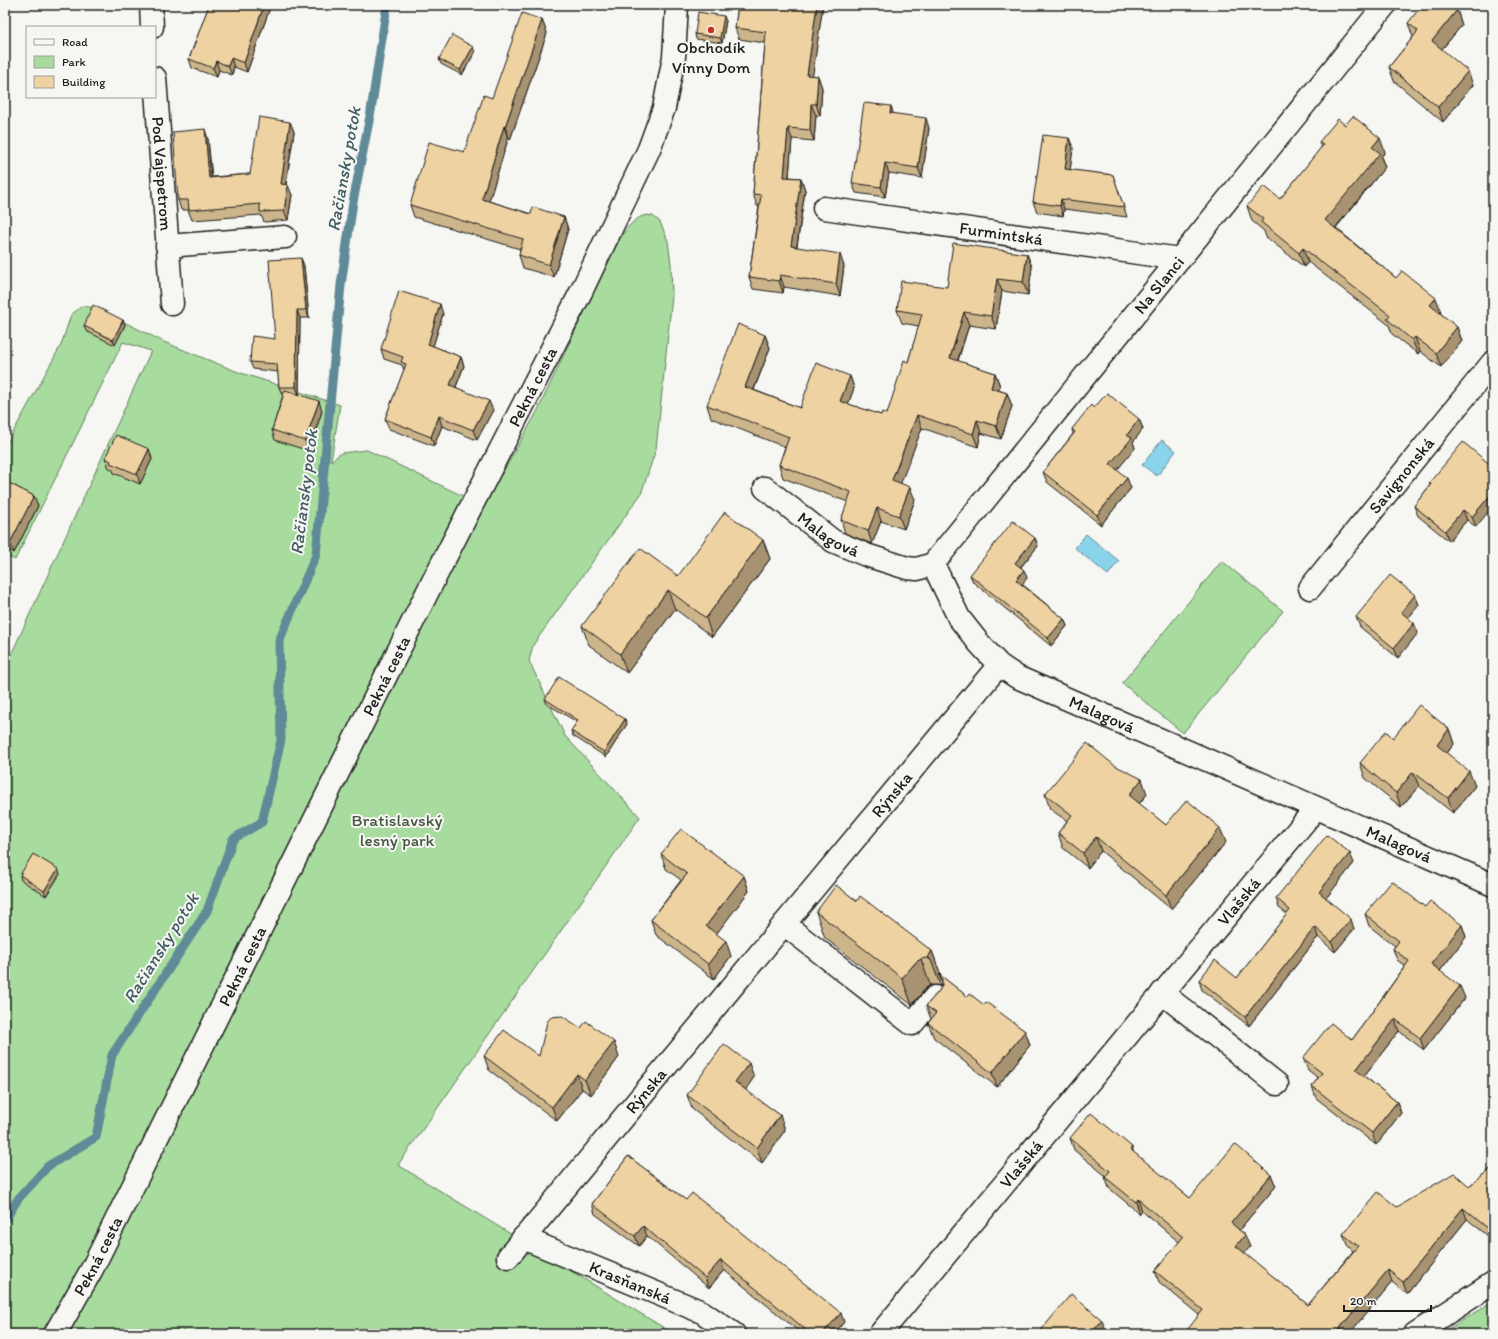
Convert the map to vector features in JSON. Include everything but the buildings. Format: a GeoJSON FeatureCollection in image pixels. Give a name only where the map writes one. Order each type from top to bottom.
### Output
{"type":"FeatureCollection","features":[{"type":"Feature","properties":{"kind":"street"},"geometry":{"type":"LineString","coordinates":[[151,5],[152,26]]}},
{"type":"Feature","properties":{"kind":"street","name":"Pekná cesta"},"geometry":{"type":"LineString","coordinates":[[55,1334],[96,1262],[428,591],[580,292],[649,149],[664,108],[671,72],[678,5]]}},
{"type":"Feature","properties":{"kind":"street","name":"Na Slanci"},"geometry":{"type":"LineString","coordinates":[[933,564],[1385,5]]}},
{"type":"Feature","properties":{"kind":"street","name":"Pod Vajspetrom"},"geometry":{"type":"LineString","coordinates":[[156,92],[172,304]]}},
{"type":"Feature","properties":{"kind":"street","name":"Furmintská"},"geometry":{"type":"LineString","coordinates":[[824,208],[1180,259]]}},
{"type":"Feature","properties":{"kind":"street","name":"Pod Vajspetrom"},"geometry":{"type":"LineString","coordinates":[[167,246],[285,236]]}},
{"type":"Feature","properties":{"kind":"street","name":"Savignonská"},"geometry":{"type":"LineString","coordinates":[[1310,588],[1493,362]]}},
{"type":"Feature","properties":{"kind":"street","name":"Malagová"},"geometry":{"type":"LineString","coordinates":[[765,488],[833,541],[866,555],[908,568],[917,569],[933,564],[959,618],[999,665],[1017,677],[1493,885]]}},
{"type":"Feature","properties":{"kind":"street","name":"Rýnska"},"geometry":{"type":"LineString","coordinates":[[508,1257],[999,665]]}},
{"type":"Feature","properties":{"kind":"street","name":"Vlašská"},"geometry":{"type":"LineString","coordinates":[[880,1334],[1316,808]]}},
{"type":"Feature","properties":{"kind":"street"},"geometry":{"type":"LineString","coordinates":[[784,924],[912,1024],[935,997]]}},
{"type":"Feature","properties":{"kind":"street"},"geometry":{"type":"LineString","coordinates":[[1162,993],[1276,1084]]}},
{"type":"Feature","properties":{"kind":"street","name":"Krasňanská"},"geometry":{"type":"LineString","coordinates":[[523,1238],[702,1312],[734,1334]]}},
{"type":"Feature","properties":{"kind":"street"},"geometry":{"type":"LineString","coordinates":[[1415,1334],[1493,1283]]}},
{"type":"Feature","properties":{"kind":"green space","name":"Bratislavský lesný park"},"geometry":{"type":"Polygon","coordinates":[[[646,215],[653,216],[660,222],[668,241],[671,264],[672,296],[656,449],[641,494],[533,645],[529,661],[565,736],[640,817],[398,1165],[674,1334],[5,1334],[5,668],[151,351],[123,342],[15,560],[5,555],[5,447],[61,345],[71,315],[82,306],[96,308],[164,342],[238,372],[340,405],[331,461],[341,453],[367,450],[463,496],[502,474],[537,412],[614,248],[631,224],[640,217],[646,215]]]}},
{"type":"Feature","properties":{"kind":"green space"},"geometry":{"type":"Polygon","coordinates":[[[1222,561],[1283,611],[1183,733],[1122,683],[1222,561]]]}},
{"type":"Feature","properties":{"kind":"green space"},"geometry":{"type":"Polygon","coordinates":[[[1493,1302],[1493,1325],[1480,1334],[1440,1334],[1493,1302]]]}},
{"type":"Feature","properties":{"kind":"water"},"geometry":{"type":"Polygon","coordinates":[[[1162,440],[1176,451],[1157,476],[1142,465],[1162,440]]]}},
{"type":"Feature","properties":{"kind":"water"},"geometry":{"type":"Polygon","coordinates":[[[1086,534],[1119,561],[1108,575],[1075,548],[1086,534]]]}},
{"type":"Feature","properties":{"kind":"waterway","name":"Račiansky potok"},"geometry":{"type":"LineString","coordinates":[[5,1220],[18,1199],[48,1166],[96,1137],[112,1055],[207,911],[233,839],[262,822],[281,740],[279,641],[316,555],[341,285],[353,202],[371,111],[387,5]]}},
{"type":"Feature","properties":{"kind":"place","name":"Obchodík Vínny Dom"},"geometry":{"type":"Point","coordinates":[711,30]}}]}
